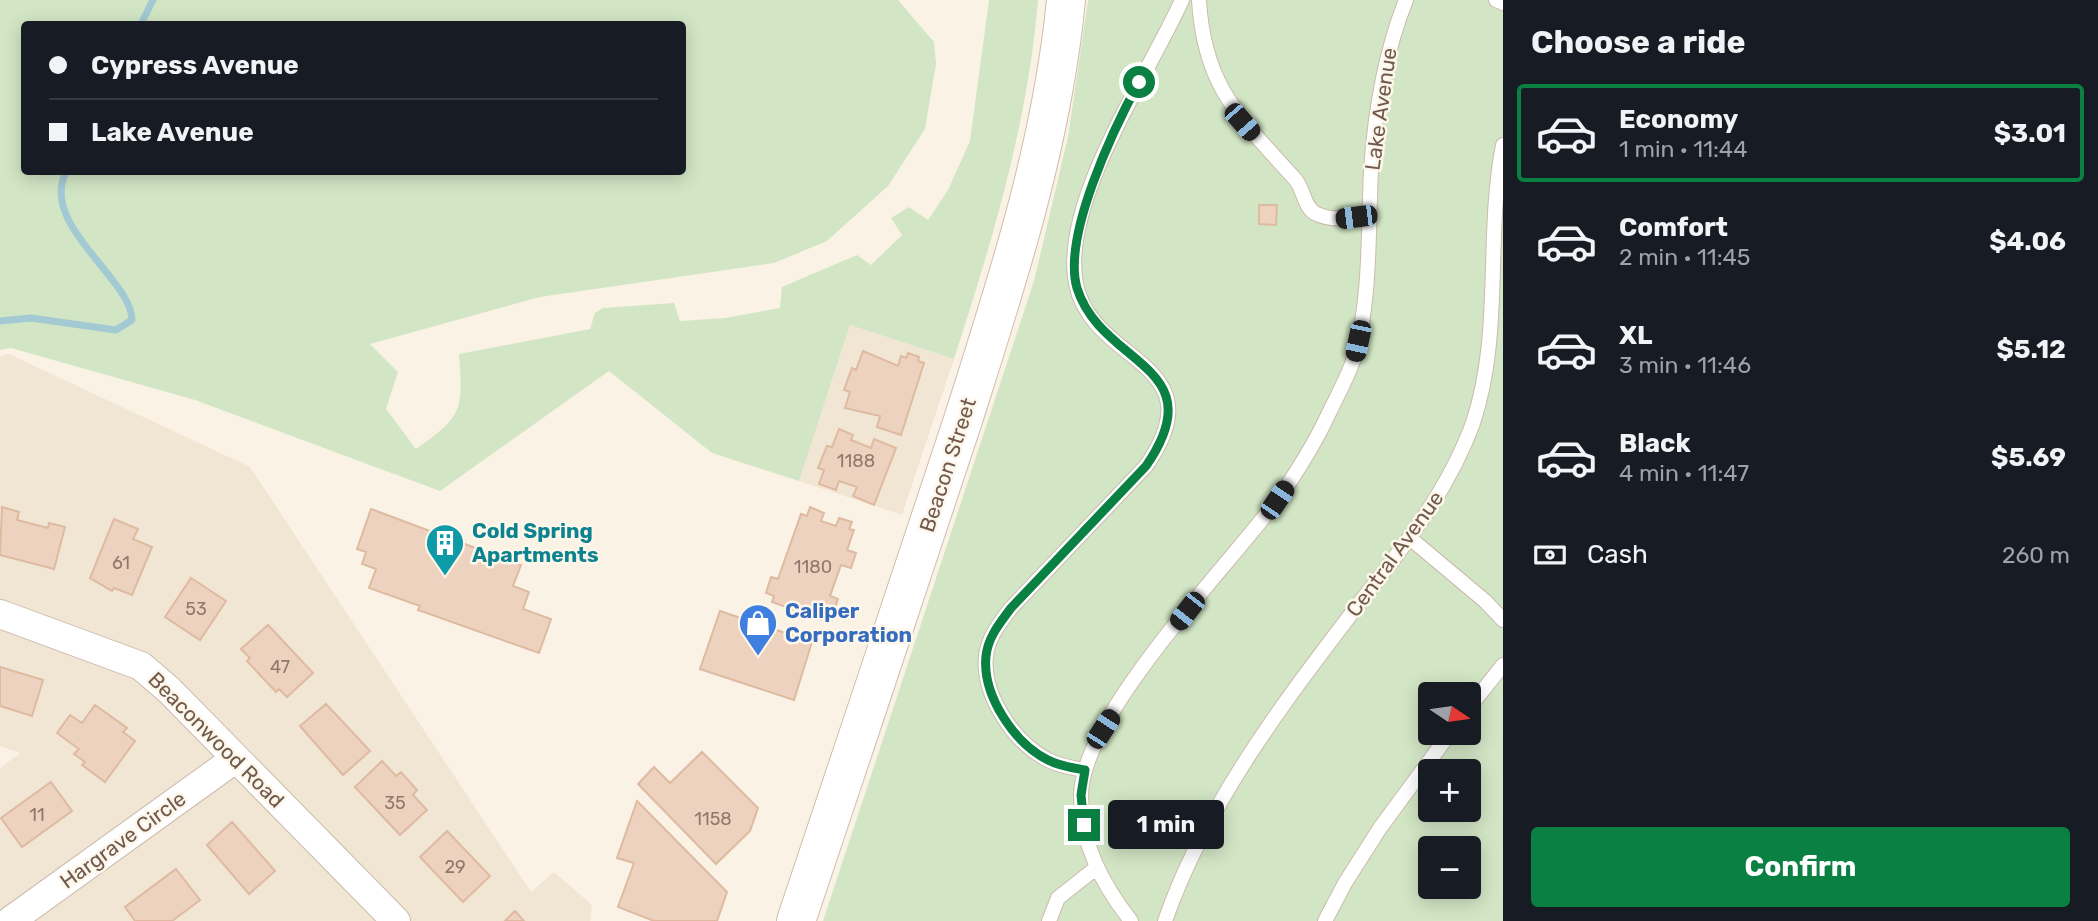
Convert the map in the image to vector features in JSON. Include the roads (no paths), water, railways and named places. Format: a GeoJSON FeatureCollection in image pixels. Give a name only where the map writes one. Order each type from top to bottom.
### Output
{"type":"FeatureCollection","features":[{"type":"Feature","properties":{"kind":"main road","name":"Beacon Street"},"geometry":{"type":"LineString","coordinates":[[796,921],[951,457],[1034,190],[1048,122],[1066,0]]}},
{"type":"Feature","properties":{"kind":"street","name":"Beaconwood Road"},"geometry":{"type":"LineString","coordinates":[[0,614],[141,666],[169,690],[396,921]]}},
{"type":"Feature","properties":{"kind":"street","name":"Hargrave Circle"},"geometry":{"type":"LineString","coordinates":[[10,921],[235,759]]}},
{"type":"Feature","properties":{"kind":"lane"},"geometry":{"type":"LineString","coordinates":[[1085,770],[1047,760],[1003,717],[989,685],[986,657],[993,634],[1011,608],[1146,466],[1162,443],[1168,425],[1165,391],[1084,307],[1077,286],[1074,263],[1085,209],[1107,146],[1182,0]]}},
{"type":"Feature","properties":{"kind":"lane"},"geometry":{"type":"LineString","coordinates":[[1199,0],[1205,49],[1216,80],[1242,122],[1297,181],[1307,205],[1315,214],[1328,217],[1370,215]]}},
{"type":"Feature","properties":{"kind":"lane","name":"Lake Avenue"},"geometry":{"type":"LineString","coordinates":[[1131,921],[1096,868],[1083,815],[1081,795],[1085,770],[1103,729],[1142,670],[1277,500],[1317,440],[1354,356],[1361,325],[1376,114],[1391,36],[1406,0]]}},
{"type":"Feature","properties":{"kind":"lane"},"geometry":{"type":"LineString","coordinates":[[1496,0],[1503,3]]}},
{"type":"Feature","properties":{"kind":"lane","name":"Central Avenue"},"geometry":{"type":"LineString","coordinates":[[1165,921],[1177,886],[1208,822],[1273,723],[1411,539],[1450,476],[1473,423],[1489,366],[1496,286],[1497,199],[1503,145]]}},
{"type":"Feature","properties":{"kind":"lane"},"geometry":{"type":"LineString","coordinates":[[1411,539],[1485,601],[1503,620]]}},
{"type":"Feature","properties":{"kind":"lane"},"geometry":{"type":"LineString","coordinates":[[1481,693],[1503,665]]}},
{"type":"Feature","properties":{"kind":"lane"},"geometry":{"type":"LineString","coordinates":[[1325,921],[1345,883],[1380,828],[1440,746]]}},
{"type":"Feature","properties":{"kind":"lane"},"geometry":{"type":"LineString","coordinates":[[1049,921],[1058,898],[1096,868]]}},
{"type":"Feature","properties":{"kind":"waterway"},"geometry":{"type":"LineString","coordinates":[[142,21],[153,0]]}},
{"type":"Feature","properties":{"kind":"waterway"},"geometry":{"type":"LineString","coordinates":[[0,321],[31,318],[116,330],[132,320],[128,304],[118,287],[75,231],[65,212],[61,192],[65,175]]}},
{"type":"Feature","properties":{"kind":"place","name":"Cold Spring Apartments"},"geometry":{"type":"Point","coordinates":[445,577]}},
{"type":"Feature","properties":{"kind":"place","name":"Caliper Corporation"},"geometry":{"type":"Point","coordinates":[758,657]}}]}
